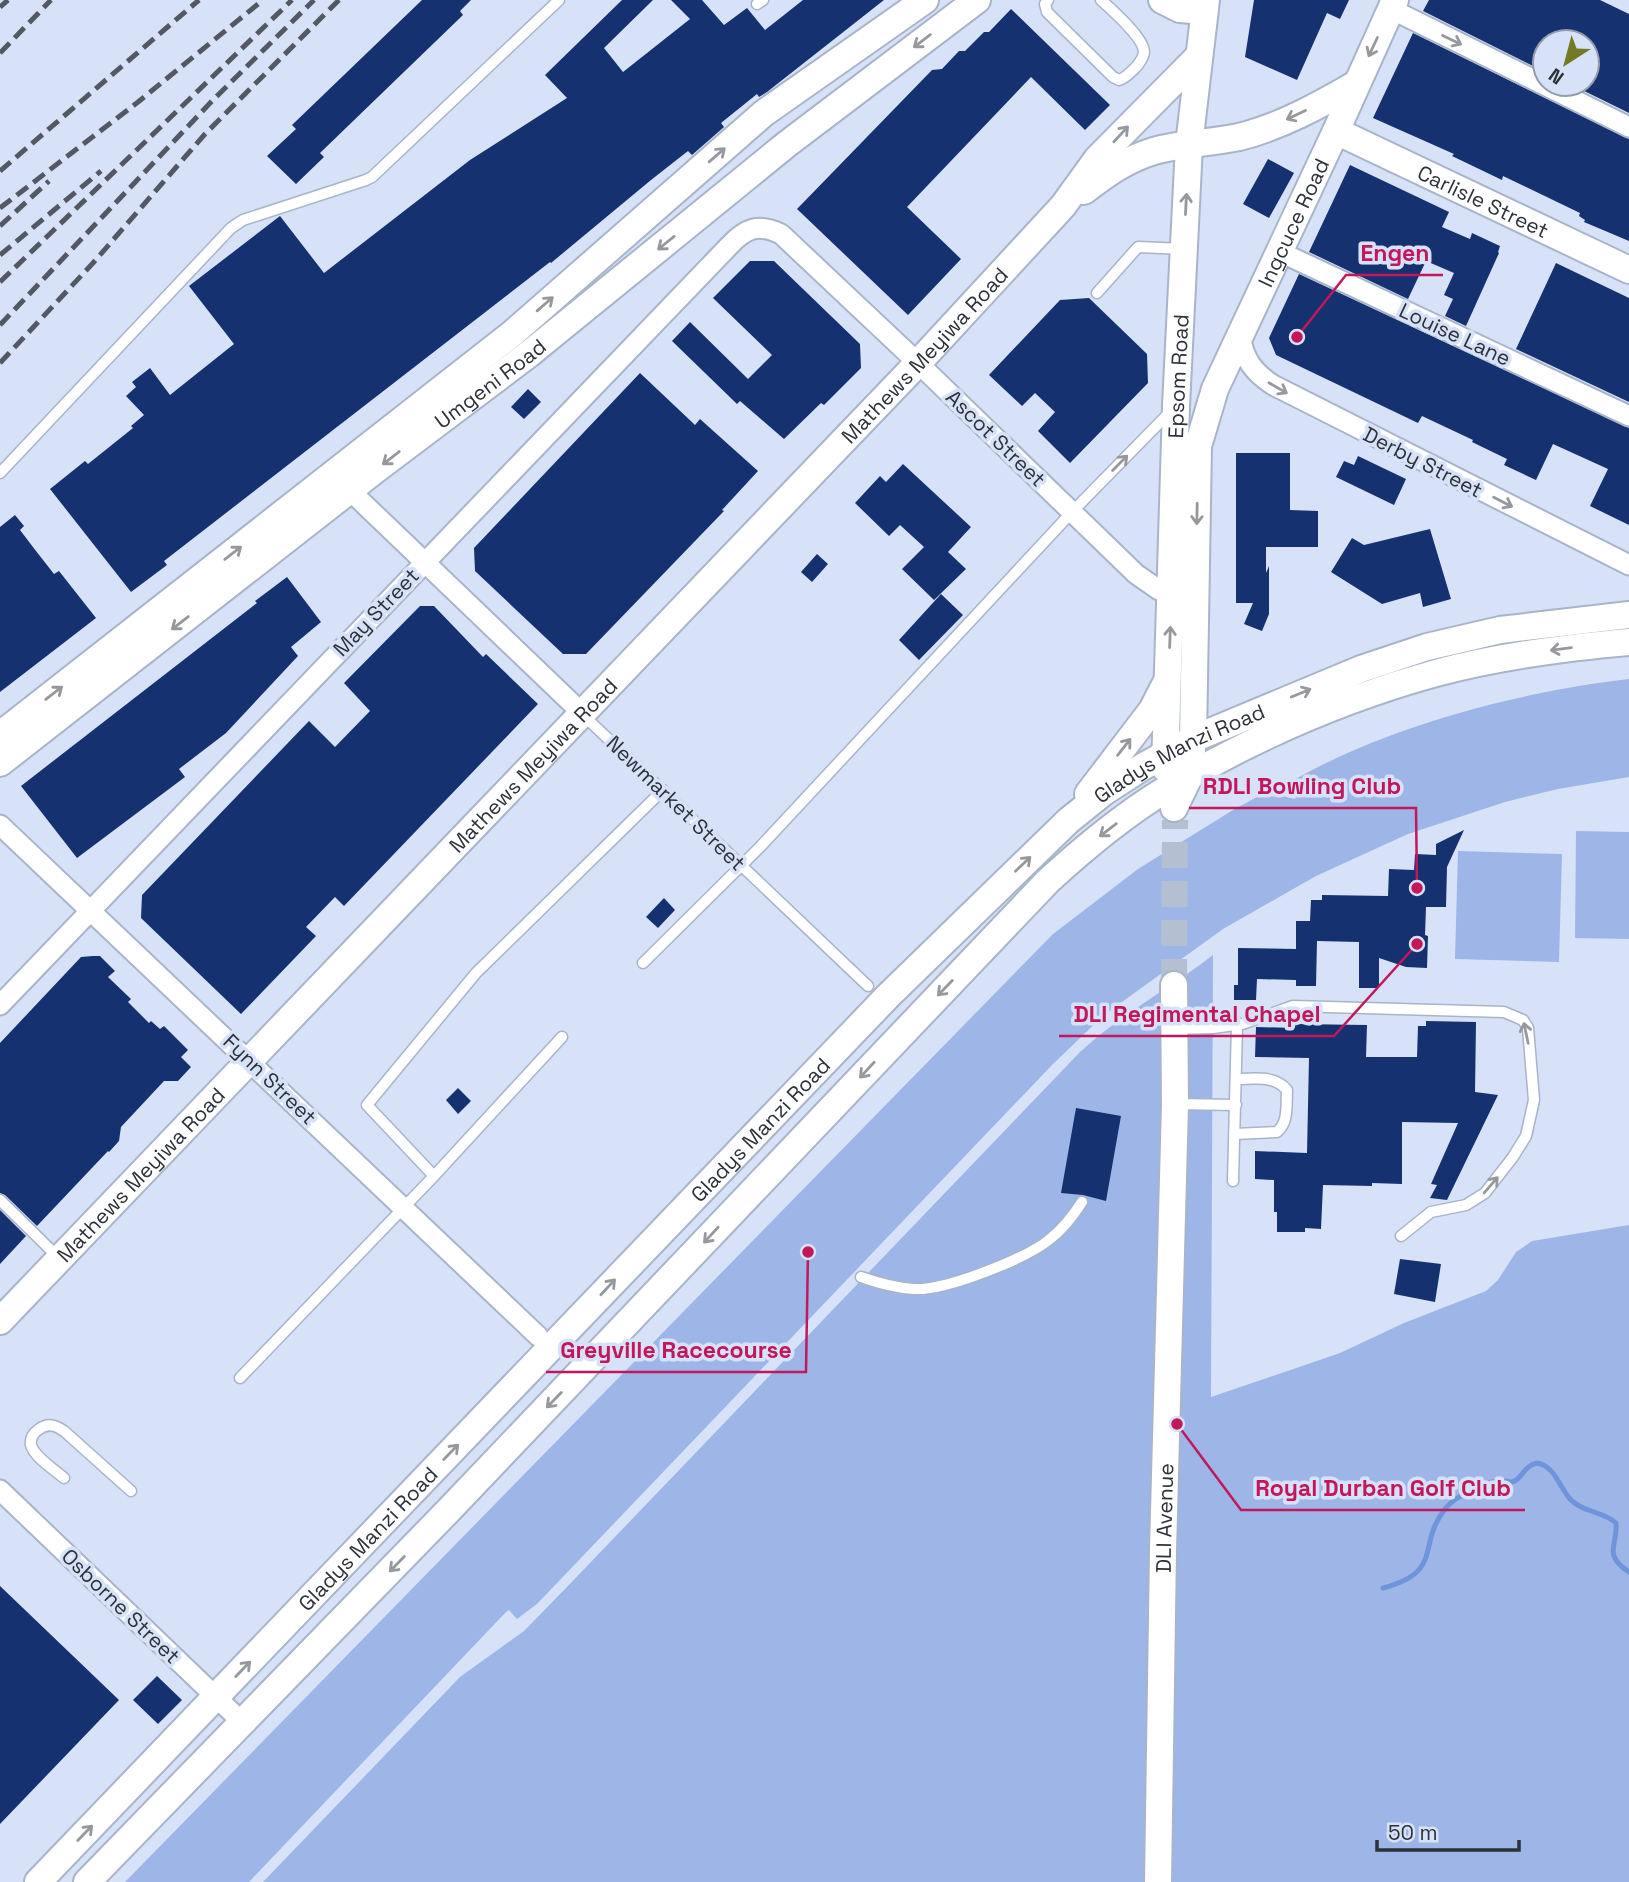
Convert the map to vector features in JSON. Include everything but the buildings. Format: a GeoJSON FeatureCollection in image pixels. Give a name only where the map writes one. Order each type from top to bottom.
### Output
{"type":"FeatureCollection","features":[{"type":"Feature","properties":{"kind":"main road","name":"Umgeni Road"},"geometry":{"type":"LineString","coordinates":[[0,763],[342,482],[455,393],[513,333],[764,113],[925,0]]}},
{"type":"Feature","properties":{"kind":"main road"},"geometry":{"type":"LineString","coordinates":[[1162,0],[1180,9],[1205,6]]}},
{"type":"Feature","properties":{"kind":"main road","name":"Umgeni Road"},"geometry":{"type":"LineString","coordinates":[[455,393],[529,354],[964,4]]}},
{"type":"Feature","properties":{"kind":"main road","name":"Ingcuce Road"},"geometry":{"type":"LineString","coordinates":[[1198,446],[1209,404],[1393,5]]}},
{"type":"Feature","properties":{"kind":"main road","name":"Epsom Road"},"geometry":{"type":"LineString","coordinates":[[1171,806],[1166,754],[1176,406],[1189,145],[1205,6]]}},
{"type":"Feature","properties":{"kind":"main road","name":"Mathews Meyiwa Road"},"geometry":{"type":"LineString","coordinates":[[0,1321],[918,363],[1063,206],[1097,159],[1198,57]]}},
{"type":"Feature","properties":{"kind":"main road","name":"Mathews Meyiwa Road"},"geometry":{"type":"LineString","coordinates":[[1063,206],[1111,170],[1133,159],[1158,150],[1260,131],[1304,112],[1356,84]]}},
{"type":"Feature","properties":{"kind":"main road"},"geometry":{"type":"LineString","coordinates":[[764,113],[787,144]]}},
{"type":"Feature","properties":{"kind":"main road","name":"Carlisle Street"},"geometry":{"type":"LineString","coordinates":[[1336,131],[1629,270]]}},
{"type":"Feature","properties":{"kind":"main road"},"geometry":{"type":"LineString","coordinates":[[513,333],[529,354]]}},
{"type":"Feature","properties":{"kind":"main road","name":"Epsom Road"},"geometry":{"type":"LineString","coordinates":[[1189,777],[1193,739],[1198,446]]}},
{"type":"Feature","properties":{"kind":"main road","name":"Umgeni Road"},"geometry":{"type":"LineString","coordinates":[[0,734],[342,482]]}},
{"type":"Feature","properties":{"kind":"main road","name":"Gladys Manzi Road"},"geometry":{"type":"LineString","coordinates":[[38,1882],[216,1697],[544,1342],[878,991],[1104,792],[1193,739],[1338,678],[1427,647],[1500,630],[1629,615]]}},
{"type":"Feature","properties":{"kind":"main road","name":"Gladys Manzi Road"},"geometry":{"type":"LineString","coordinates":[[1189,777],[1229,754],[1303,720],[1388,687],[1437,672],[1511,656],[1629,642]]}},
{"type":"Feature","properties":{"kind":"main road"},"geometry":{"type":"LineString","coordinates":[[1068,821],[1152,710],[1169,678]]}},
{"type":"Feature","properties":{"kind":"main road"},"geometry":{"type":"LineString","coordinates":[[1171,806],[1189,777]]}},
{"type":"Feature","properties":{"kind":"main road","name":"Gladys Manzi Road"},"geometry":{"type":"LineString","coordinates":[[87,1882],[577,1376],[1048,881],[1089,844],[1171,806]]}},
{"type":"Feature","properties":{"kind":"main road","name":"DLI Avenue"},"geometry":{"type":"LineString","coordinates":[[1158,1882],[1163,1550],[1175,1104],[1174,985]]}},
{"type":"Feature","properties":{"kind":"main road"},"geometry":{"type":"LineString","coordinates":[[878,991],[914,1020]]}},
{"type":"Feature","properties":{"kind":"main road"},"geometry":{"type":"LineString","coordinates":[[544,1342],[577,1376]]}},
{"type":"Feature","properties":{"kind":"street"},"geometry":{"type":"LineString","coordinates":[[1393,5],[1629,127]]}},
{"type":"Feature","properties":{"kind":"street","name":"Ascot Street"},"geometry":{"type":"LineString","coordinates":[[758,227],[781,234],[1136,574],[1159,590],[1172,595]]}},
{"type":"Feature","properties":{"kind":"street","name":"May Street"},"geometry":{"type":"LineString","coordinates":[[0,1005],[736,238],[758,227]]}},
{"type":"Feature","properties":{"kind":"street","name":"Louise Lane"},"geometry":{"type":"LineString","coordinates":[[1280,252],[1629,416]]}},
{"type":"Feature","properties":{"kind":"street","name":"Derby Street"},"geometry":{"type":"LineString","coordinates":[[1240,336],[1248,364],[1260,377],[1273,385],[1629,565]]}},
{"type":"Feature","properties":{"kind":"street","name":"Newmarket Street"},"geometry":{"type":"LineString","coordinates":[[342,482],[582,713]]}},
{"type":"Feature","properties":{"kind":"street","name":"Fynn Street"},"geometry":{"type":"LineString","coordinates":[[0,825],[544,1342]]}},
{"type":"Feature","properties":{"kind":"street","name":"Osborne Street"},"geometry":{"type":"LineString","coordinates":[[0,1490],[242,1722]]}},
{"type":"Feature","properties":{"kind":"lane"},"geometry":{"type":"LineString","coordinates":[[0,474],[231,228],[243,220],[372,177],[559,0]]}},
{"type":"Feature","properties":{"kind":"lane"},"geometry":{"type":"LineString","coordinates":[[1048,0],[1045,4],[1047,12],[1119,80],[1139,64],[1144,49],[1140,40],[1103,1]]}},
{"type":"Feature","properties":{"kind":"lane"},"geometry":{"type":"LineString","coordinates":[[1097,293],[1138,247],[1184,249]]}},
{"type":"Feature","properties":{"kind":"lane"},"geometry":{"type":"LineString","coordinates":[[643,963],[760,846],[1072,512],[1176,406]]}},
{"type":"Feature","properties":{"kind":"lane","name":"Newmarket Street"},"geometry":{"type":"LineString","coordinates":[[582,713],[878,991]]}},
{"type":"Feature","properties":{"kind":"lane"},"geometry":{"type":"LineString","coordinates":[[434,1176],[367,1105],[476,973],[663,790]]}},
{"type":"Feature","properties":{"kind":"lane"},"geometry":{"type":"LineString","coordinates":[[1175,1029],[1237,1025],[1293,1006],[1504,1012],[1523,1020],[1528,1028],[1534,1100],[1526,1136],[1485,1193],[1466,1205],[1431,1212],[1401,1236]]}},
{"type":"Feature","properties":{"kind":"lane"},"geometry":{"type":"LineString","coordinates":[[1233,1181],[1237,1025]]}},
{"type":"Feature","properties":{"kind":"lane"},"geometry":{"type":"LineString","coordinates":[[240,1378],[434,1176],[562,1037]]}},
{"type":"Feature","properties":{"kind":"lane"},"geometry":{"type":"LineString","coordinates":[[1235,1134],[1276,1132],[1282,1128],[1285,1122],[1287,1090],[1282,1083],[1272,1080],[1237,1079]]}},
{"type":"Feature","properties":{"kind":"lane"},"geometry":{"type":"LineString","coordinates":[[1175,1104],[1236,1105]]}},
{"type":"Feature","properties":{"kind":"lane"},"geometry":{"type":"LineString","coordinates":[[0,1200],[59,1259]]}},
{"type":"Feature","properties":{"kind":"lane"},"geometry":{"type":"LineString","coordinates":[[861,1277],[888,1286],[916,1290],[953,1282],[1003,1264],[1048,1241],[1063,1228],[1082,1202]]}},
{"type":"Feature","properties":{"kind":"lane"},"geometry":{"type":"LineString","coordinates":[[64,1478],[36,1453],[32,1445],[32,1437],[43,1427],[53,1425],[65,1431],[131,1491]]}},
{"type":"Feature","properties":{"kind":"shaded area"},"geometry":{"type":"Polygon","coordinates":[[[1629,679],[1629,777],[1558,789],[1505,802],[1408,834],[1316,876],[1223,929],[1104,1015],[1052,1065],[537,1604],[517,1619],[509,1610],[506,1612],[249,1882],[125,1882],[1053,934],[1138,869],[1233,810],[1257,797],[1283,796],[1295,799],[1299,788],[1294,780],[1371,743],[1413,727],[1501,702],[1629,679]]]}},
{"type":"Feature","properties":{"kind":"shaded area"},"geometry":{"type":"Polygon","coordinates":[[[1576,831],[1629,832],[1629,939],[1575,938],[1576,831]]]}},
{"type":"Feature","properties":{"kind":"shaded area"},"geometry":{"type":"Polygon","coordinates":[[[1458,851],[1562,854],[1559,962],[1455,959],[1458,851]]]}},
{"type":"Feature","properties":{"kind":"shaded area"},"geometry":{"type":"Polygon","coordinates":[[[1213,955],[1211,1397],[1340,1353],[1404,1323],[1486,1291],[1498,1280],[1516,1252],[1532,1241],[1629,1225],[1629,1882],[263,1882],[460,1677],[524,1631],[1080,1052],[1112,1026],[1213,955]]]}},
{"type":"Feature","properties":{"kind":"waterway"},"geometry":{"type":"LineString","coordinates":[[1383,1588],[1415,1574],[1426,1556],[1437,1522],[1455,1500],[1498,1480],[1515,1481],[1537,1463],[1553,1473],[1576,1504],[1616,1523],[1614,1555],[1629,1572]]}},
{"type":"Feature","properties":{"kind":"tunnel"},"geometry":{"type":"LineString","coordinates":[[1174,985],[1175,820]]}},
{"type":"Feature","properties":{"kind":"railway"},"geometry":{"type":"LineString","coordinates":[[0,7],[8,0]]}},
{"type":"Feature","properties":{"kind":"railway"},"geometry":{"type":"LineString","coordinates":[[0,53],[51,0]]}},
{"type":"Feature","properties":{"kind":"railway"},"geometry":{"type":"LineString","coordinates":[[0,171],[199,0]]}},
{"type":"Feature","properties":{"kind":"railway"},"geometry":{"type":"LineString","coordinates":[[0,208],[138,102],[263,0]]}},
{"type":"Feature","properties":{"kind":"railway"},"geometry":{"type":"LineString","coordinates":[[0,282],[292,0]]}},
{"type":"Feature","properties":{"kind":"railway"},"geometry":{"type":"LineString","coordinates":[[0,325],[212,101],[314,0]]}},
{"type":"Feature","properties":{"kind":"railway"},"geometry":{"type":"LineString","coordinates":[[0,363],[93,263],[205,134],[339,0]]}},
{"type":"Feature","properties":{"kind":"railway"},"geometry":{"type":"LineString","coordinates":[[0,255],[101,171]]}},
{"type":"Feature","properties":{"kind":"railway"},"geometry":{"type":"LineString","coordinates":[[0,226],[49,181]]}},
{"type":"Feature","properties":{"kind":"place","name":"Engen"},"geometry":{"type":"Point","coordinates":[1297,337]}},
{"type":"Feature","properties":{"kind":"place","name":"RDLI Bowling Club"},"geometry":{"type":"Point","coordinates":[1417,888]}},
{"type":"Feature","properties":{"kind":"place","name":"DLI Regimental Chapel"},"geometry":{"type":"Point","coordinates":[1417,944]}},
{"type":"Feature","properties":{"kind":"place","name":"Greyville Racecourse"},"geometry":{"type":"Point","coordinates":[808,1252]}},
{"type":"Feature","properties":{"kind":"place","name":"Royal Durban Golf Club"},"geometry":{"type":"Point","coordinates":[1177,1424]}}]}
